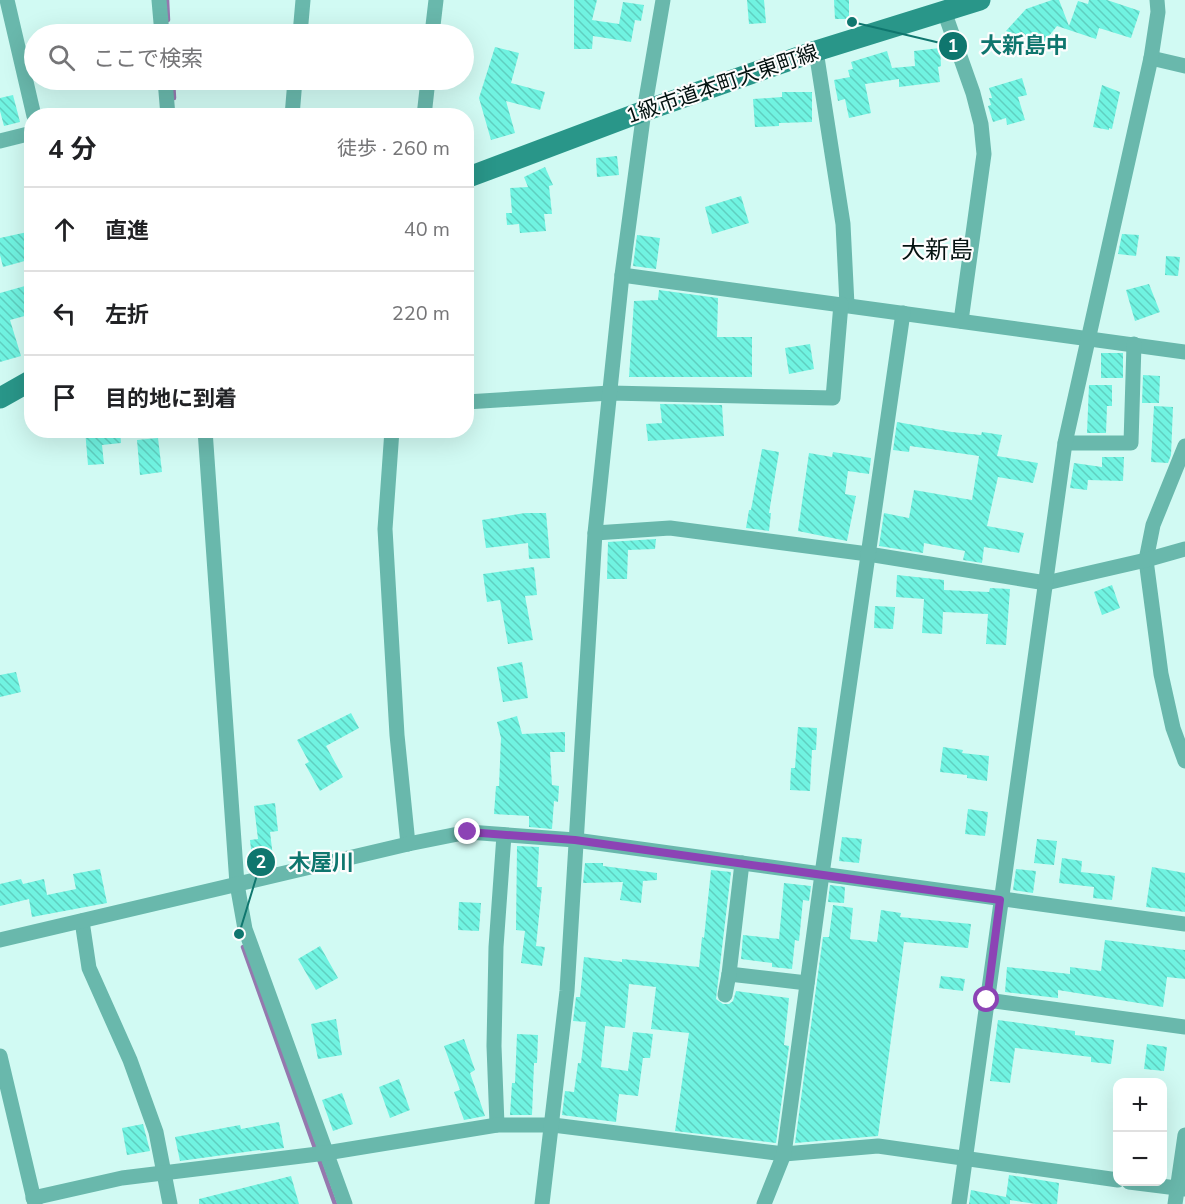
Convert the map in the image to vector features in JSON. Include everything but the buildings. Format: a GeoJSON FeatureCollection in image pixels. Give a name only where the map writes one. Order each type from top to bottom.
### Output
{"type":"FeatureCollection","features":[{"type":"Feature","properties":{"kind":"street"},"geometry":{"type":"LineString","coordinates":[[7,0],[24,73]]}},
{"type":"Feature","properties":{"kind":"street"},"geometry":{"type":"LineString","coordinates":[[159,0],[161,24]]}},
{"type":"Feature","properties":{"kind":"street"},"geometry":{"type":"LineString","coordinates":[[301,24],[303,0]]}},
{"type":"Feature","properties":{"kind":"street"},"geometry":{"type":"LineString","coordinates":[[433,24],[436,0]]}},
{"type":"Feature","properties":{"kind":"street"},"geometry":{"type":"LineString","coordinates":[[542,1204],[567,990],[595,533],[622,275],[644,111],[663,0]]}},
{"type":"Feature","properties":{"kind":"street"},"geometry":{"type":"LineString","coordinates":[[959,1204],[1065,443],[1151,58],[1158,12],[1157,0]]}},
{"type":"Feature","properties":{"kind":"street"},"geometry":{"type":"LineString","coordinates":[[961,4],[984,154],[961,321]]}},
{"type":"Feature","properties":{"kind":"street","name":"1級市道本町大東町線"},"geometry":{"type":"LineString","coordinates":[[474,175],[644,111],[816,51],[961,4]]}},
{"type":"Feature","properties":{"kind":"street"},"geometry":{"type":"LineString","coordinates":[[474,402],[610,393],[833,398],[844,304],[843,224],[816,51]]}},
{"type":"Feature","properties":{"kind":"street"},"geometry":{"type":"LineString","coordinates":[[1151,58],[1185,66]]}},
{"type":"Feature","properties":{"kind":"street"},"geometry":{"type":"LineString","coordinates":[[28,90],[32,108]]}},
{"type":"Feature","properties":{"kind":"street"},"geometry":{"type":"LineString","coordinates":[[166,90],[167,108]]}},
{"type":"Feature","properties":{"kind":"street"},"geometry":{"type":"LineString","coordinates":[[293,108],[294,90]]}},
{"type":"Feature","properties":{"kind":"street"},"geometry":{"type":"LineString","coordinates":[[425,108],[427,90]]}},
{"type":"Feature","properties":{"kind":"street"},"geometry":{"type":"LineString","coordinates":[[0,141],[24,135]]}},
{"type":"Feature","properties":{"kind":"street"},"geometry":{"type":"LineString","coordinates":[[622,275],[1185,352]]}},
{"type":"Feature","properties":{"kind":"street"},"geometry":{"type":"LineString","coordinates":[[764,1204],[784,1154],[903,313]]}},
{"type":"Feature","properties":{"kind":"street"},"geometry":{"type":"LineString","coordinates":[[1065,443],[1131,443],[1134,344]]}},
{"type":"Feature","properties":{"kind":"street"},"geometry":{"type":"LineString","coordinates":[[0,398],[24,384]]}},
{"type":"Feature","properties":{"kind":"street"},"geometry":{"type":"LineString","coordinates":[[206,438],[237,884],[245,929],[319,1154],[345,1204]]}},
{"type":"Feature","properties":{"kind":"street"},"geometry":{"type":"LineString","coordinates":[[391,438],[385,529],[397,735],[408,844]]}},
{"type":"Feature","properties":{"kind":"street"},"geometry":{"type":"LineString","coordinates":[[1185,446],[1153,525],[1146,560],[1161,674],[1173,728],[1185,761]]}},
{"type":"Feature","properties":{"kind":"street"},"geometry":{"type":"LineString","coordinates":[[595,533],[670,528],[868,554],[1047,583],[1185,549]]}},
{"type":"Feature","properties":{"kind":"street"},"geometry":{"type":"LineString","coordinates":[[0,940],[468,832],[575,840],[1185,924]]}},
{"type":"Feature","properties":{"kind":"street"},"geometry":{"type":"LineString","coordinates":[[497,1125],[494,1046],[495,969],[504,835]]}},
{"type":"Feature","properties":{"kind":"street"},"geometry":{"type":"LineString","coordinates":[[725,995],[742,863]]}},
{"type":"Feature","properties":{"kind":"street"},"geometry":{"type":"LineString","coordinates":[[82,921],[89,968],[130,1060],[156,1132],[170,1204]]}},
{"type":"Feature","properties":{"kind":"street"},"geometry":{"type":"LineString","coordinates":[[729,974],[807,982]]}},
{"type":"Feature","properties":{"kind":"street"},"geometry":{"type":"LineString","coordinates":[[987,1000],[1185,1027]]}},
{"type":"Feature","properties":{"kind":"street"},"geometry":{"type":"LineString","coordinates":[[0,1056],[34,1201],[122,1178],[319,1154],[497,1125],[553,1125],[784,1154],[878,1146],[1113,1179]]}},
{"type":"Feature","properties":{"kind":"street"},"geometry":{"type":"LineString","coordinates":[[1175,1204],[1181,1189],[1185,1135]]}},
{"type":"Feature","properties":{"kind":"street"},"geometry":{"type":"LineString","coordinates":[[1159,1186],[1181,1189]]}},
{"type":"Feature","properties":{"kind":"waterway"},"geometry":{"type":"LineString","coordinates":[[167,0],[168,20]]}},
{"type":"Feature","properties":{"kind":"waterway"},"geometry":{"type":"LineString","coordinates":[[174,90],[174,98]]}},
{"type":"Feature","properties":{"kind":"waterway"},"geometry":{"type":"LineString","coordinates":[[243,947],[335,1204]]}},
{"type":"Feature","properties":{"kind":"place","name":"大新島中"},"geometry":{"type":"Point","coordinates":[852,22]}},
{"type":"Feature","properties":{"kind":"place","name":"木屋川"},"geometry":{"type":"Point","coordinates":[239,934]}},
{"type":"Feature","properties":{"kind":"district","name":"大新島"},"geometry":{"type":"Point","coordinates":[937,250]}},
{"type":"Feature","properties":{"kind":"route"},"geometry":{"type":"LineString","coordinates":[[468,832],[575,840],[1000,900],[987,1000]]}}]}
